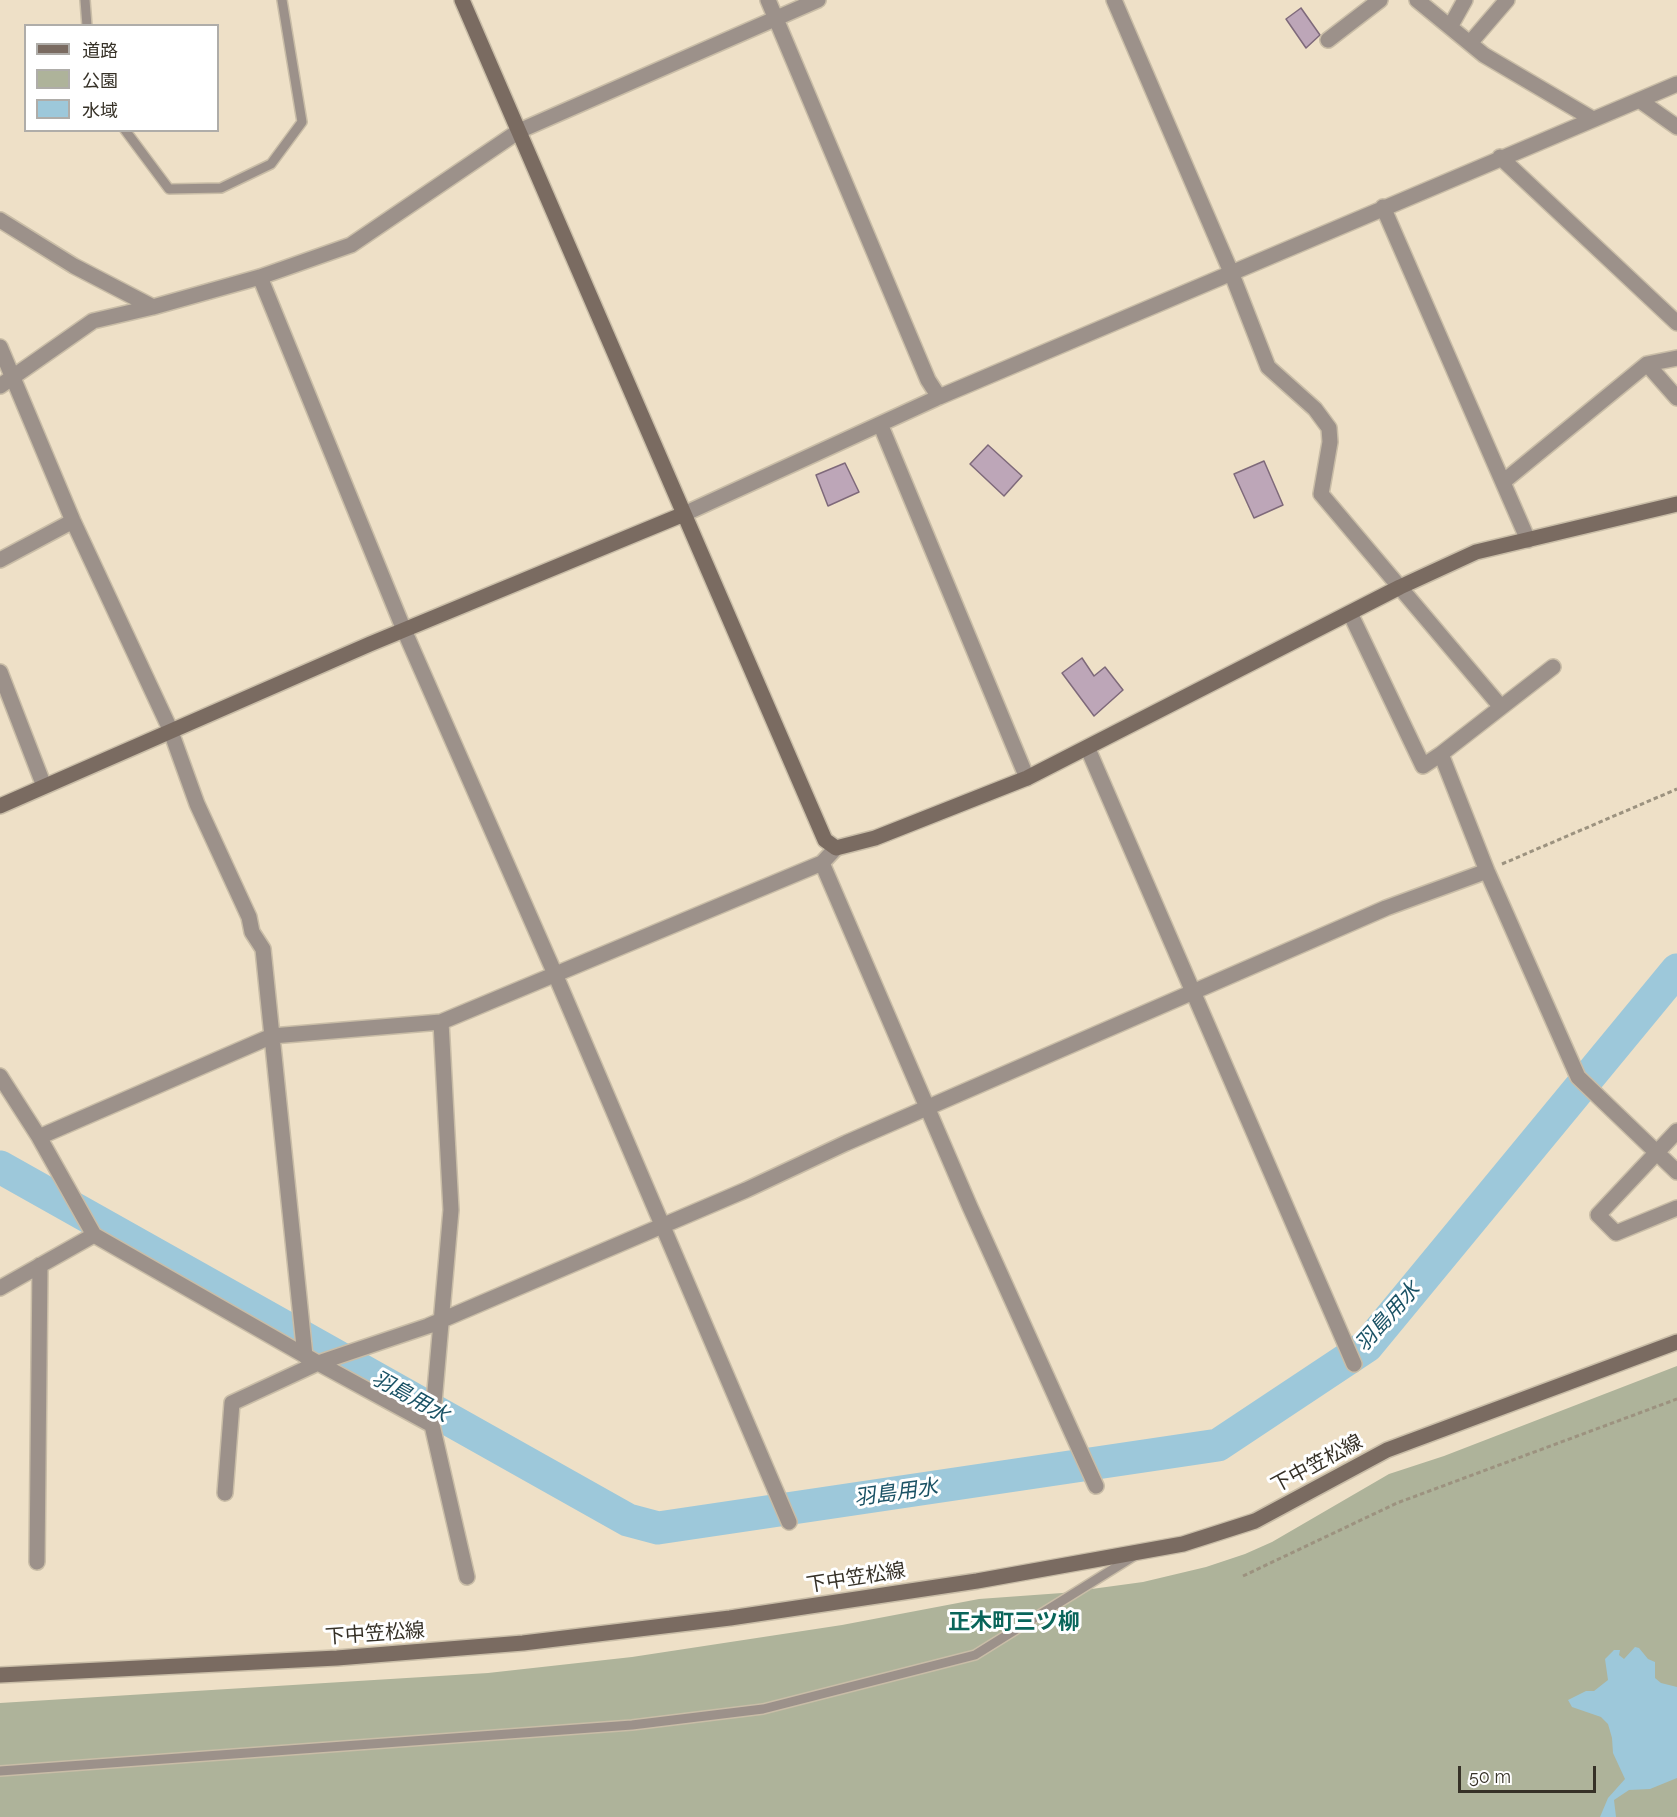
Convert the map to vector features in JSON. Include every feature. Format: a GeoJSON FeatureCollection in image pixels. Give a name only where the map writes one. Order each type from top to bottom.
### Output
{"type":"FeatureCollection","features":[{"type":"Feature","properties":{"kind":"street"},"geometry":{"type":"LineString","coordinates":[[462,0],[825,840],[836,848]]}},
{"type":"Feature","properties":{"kind":"street"},"geometry":{"type":"LineString","coordinates":[[768,0],[928,380],[939,397]]}},
{"type":"Feature","properties":{"kind":"street"},"geometry":{"type":"LineString","coordinates":[[6,382],[93,321],[260,277],[351,245],[519,131],[818,0]]}},
{"type":"Feature","properties":{"kind":"street"},"geometry":{"type":"LineString","coordinates":[[1114,0],[1231,272],[1268,367],[1315,409],[1329,428],[1330,442],[1321,494],[1501,707]]}},
{"type":"Feature","properties":{"kind":"street"},"geometry":{"type":"LineString","coordinates":[[1328,40],[1380,0]]}},
{"type":"Feature","properties":{"kind":"street"},"geometry":{"type":"LineString","coordinates":[[1417,0],[1484,55],[1591,118]]}},
{"type":"Feature","properties":{"kind":"street"},"geometry":{"type":"LineString","coordinates":[[1450,27],[1465,0]]}},
{"type":"Feature","properties":{"kind":"street"},"geometry":{"type":"LineString","coordinates":[[1470,43],[1506,0]]}},
{"type":"Feature","properties":{"kind":"street"},"geometry":{"type":"LineString","coordinates":[[0,806],[170,729],[684,514],[881,426],[939,397],[1591,118],[1677,84]]}},
{"type":"Feature","properties":{"kind":"street"},"geometry":{"type":"LineString","coordinates":[[1639,100],[1677,127]]}},
{"type":"Feature","properties":{"kind":"street"},"geometry":{"type":"LineString","coordinates":[[1500,157],[1677,323]]}},
{"type":"Feature","properties":{"kind":"street"},"geometry":{"type":"LineString","coordinates":[[1383,207],[1528,540]]}},
{"type":"Feature","properties":{"kind":"street"},"geometry":{"type":"LineString","coordinates":[[0,220],[74,266],[153,307]]}},
{"type":"Feature","properties":{"kind":"street"},"geometry":{"type":"LineString","coordinates":[[260,277],[404,630],[555,974],[661,1227],[789,1522]]}},
{"type":"Feature","properties":{"kind":"street"},"geometry":{"type":"LineString","coordinates":[[0,347],[6,382],[74,521],[170,729],[197,804],[249,917],[252,932],[263,949],[302,1330],[312,1359]]}},
{"type":"Feature","properties":{"kind":"street"},"geometry":{"type":"LineString","coordinates":[[1503,482],[1647,364],[1677,358]]}},
{"type":"Feature","properties":{"kind":"street"},"geometry":{"type":"LineString","coordinates":[[1647,364],[1677,398]]}},
{"type":"Feature","properties":{"kind":"street"},"geometry":{"type":"LineString","coordinates":[[881,426],[1027,778]]}},
{"type":"Feature","properties":{"kind":"street"},"geometry":{"type":"LineString","coordinates":[[39,1137],[272,1036],[441,1022],[822,863],[836,848],[875,838],[1027,778],[1088,749],[1350,612],[1476,552],[1677,504]]}},
{"type":"Feature","properties":{"kind":"street"},"geometry":{"type":"LineString","coordinates":[[0,560],[74,521]]}},
{"type":"Feature","properties":{"kind":"street"},"geometry":{"type":"LineString","coordinates":[[1350,612],[1423,766],[1553,667]]}},
{"type":"Feature","properties":{"kind":"street"},"geometry":{"type":"LineString","coordinates":[[0,672],[44,786]]}},
{"type":"Feature","properties":{"kind":"street"},"geometry":{"type":"LineString","coordinates":[[1088,749],[1195,991],[1354,1364]]}},
{"type":"Feature","properties":{"kind":"street"},"geometry":{"type":"LineString","coordinates":[[1441,754],[1487,871],[1578,1077],[1677,1173]]}},
{"type":"Feature","properties":{"kind":"street"},"geometry":{"type":"LineString","coordinates":[[822,863],[1096,1486]]}},
{"type":"Feature","properties":{"kind":"street"},"geometry":{"type":"LineString","coordinates":[[225,1493],[232,1403],[312,1359],[351,1352],[443,1320],[661,1227],[1386,908],[1487,871]]}},
{"type":"Feature","properties":{"kind":"street"},"geometry":{"type":"LineString","coordinates":[[441,1022],[451,1210],[432,1424],[467,1577]]}},
{"type":"Feature","properties":{"kind":"street"},"geometry":{"type":"LineString","coordinates":[[0,1076],[39,1137],[94,1234],[312,1359],[432,1424]]}},
{"type":"Feature","properties":{"kind":"street"},"geometry":{"type":"LineString","coordinates":[[1677,1131],[1598,1215],[1616,1233],[1677,1208]]}},
{"type":"Feature","properties":{"kind":"street"},"geometry":{"type":"LineString","coordinates":[[0,1288],[94,1234]]}},
{"type":"Feature","properties":{"kind":"street"},"geometry":{"type":"LineString","coordinates":[[37,1562],[40,1264]]}},
{"type":"Feature","properties":{"kind":"street","name":"下中笠松線"},"geometry":{"type":"LineString","coordinates":[[0,1675],[337,1658],[524,1643],[730,1618],[977,1581],[1183,1544],[1255,1521],[1387,1450],[1677,1342]]}},
{"type":"Feature","properties":{"kind":"lane"},"geometry":{"type":"LineString","coordinates":[[85,0],[87,24]]}},
{"type":"Feature","properties":{"kind":"lane"},"geometry":{"type":"LineString","coordinates":[[127,132],[169,189],[221,188],[270,164],[302,122],[282,0]]}},
{"type":"Feature","properties":{"kind":"lane"},"geometry":{"type":"LineString","coordinates":[[0,1771],[632,1725],[763,1709],[975,1655],[1141,1552]]}},
{"type":"Feature","properties":{"kind":"path"},"geometry":{"type":"LineString","coordinates":[[1487,871],[1677,789]]}},
{"type":"Feature","properties":{"kind":"path"},"geometry":{"type":"LineString","coordinates":[[1243,1576],[1397,1503],[1677,1399]]}},
{"type":"Feature","properties":{"kind":"green space"},"geometry":{"type":"Polygon","coordinates":[[[1677,1366],[1677,1817],[0,1817],[0,1703],[488,1673],[632,1657],[842,1625],[979,1599],[1062,1593],[1143,1582],[1206,1567],[1245,1554],[1272,1542],[1389,1474],[1444,1456],[1677,1366]]]}},
{"type":"Feature","properties":{"kind":"water"},"geometry":{"type":"Polygon","coordinates":[[[1635,1647],[1655,1662],[1655,1678],[1661,1683],[1677,1687],[1677,1778],[1650,1789],[1629,1790],[1614,1800],[1616,1817],[1600,1817],[1608,1798],[1625,1779],[1613,1753],[1608,1724],[1601,1717],[1572,1707],[1568,1700],[1586,1691],[1594,1691],[1608,1680],[1605,1659],[1614,1650],[1620,1650],[1619,1655],[1624,1659],[1635,1647]]]}},
{"type":"Feature","properties":{"kind":"building"},"geometry":{"type":"Polygon","coordinates":[[[1301,8],[1320,35],[1306,48],[1286,19],[1301,8]]]}},
{"type":"Feature","properties":{"kind":"building"},"geometry":{"type":"Polygon","coordinates":[[[988,445],[1022,476],[1004,496],[970,464],[988,445]]]}},
{"type":"Feature","properties":{"kind":"building"},"geometry":{"type":"Polygon","coordinates":[[[1264,461],[1283,505],[1254,518],[1234,474],[1264,461]]]}},
{"type":"Feature","properties":{"kind":"building"},"geometry":{"type":"Polygon","coordinates":[[[845,463],[859,492],[828,506],[816,475],[845,463]]]}},
{"type":"Feature","properties":{"kind":"building"},"geometry":{"type":"Polygon","coordinates":[[[1082,658],[1094,676],[1105,667],[1123,690],[1094,716],[1062,673],[1082,658]]]}},
{"type":"Feature","properties":{"kind":"waterway","name":"羽島用水"},"geometry":{"type":"LineString","coordinates":[[0,1167],[628,1520],[658,1528],[1218,1445],[1367,1346],[1677,970]]}},
{"type":"Feature","properties":{"kind":"district","name":"正木町三ツ柳"},"geometry":{"type":"Point","coordinates":[1014,1622]}}]}
